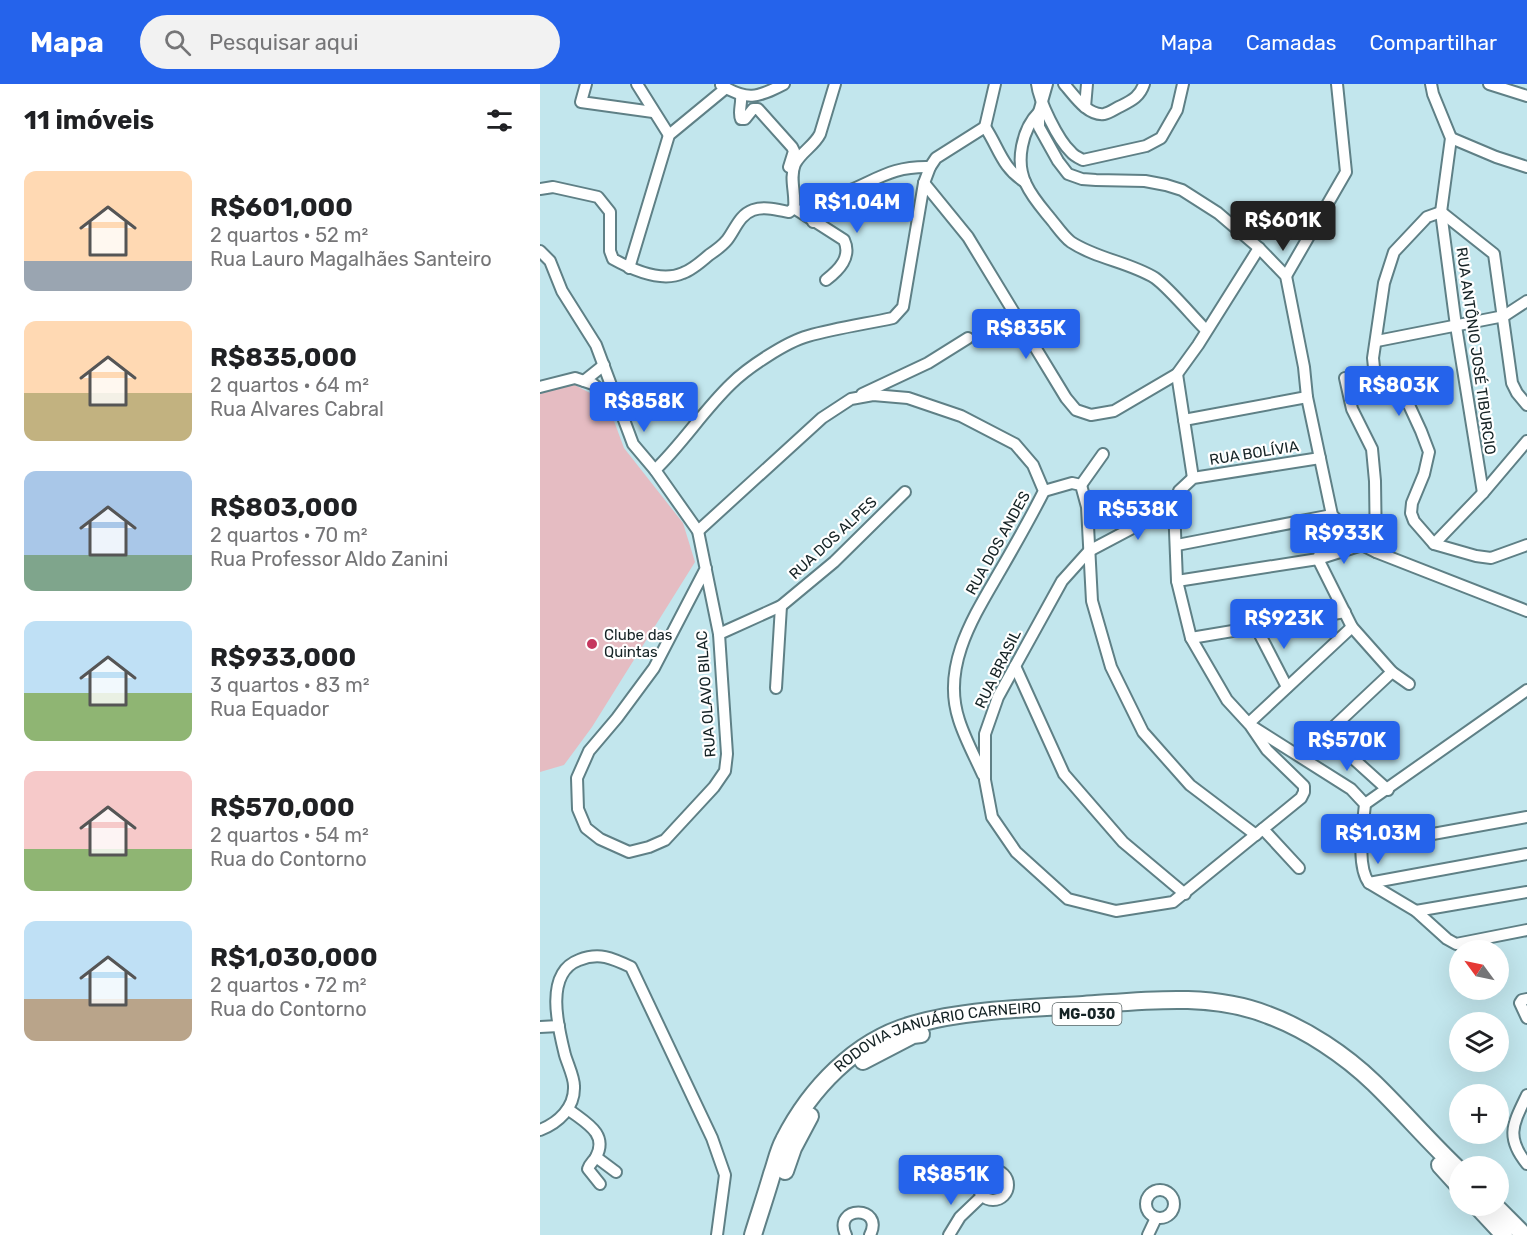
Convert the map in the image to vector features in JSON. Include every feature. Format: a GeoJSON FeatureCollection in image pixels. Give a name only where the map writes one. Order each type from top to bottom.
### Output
{"type":"FeatureCollection","features":[{"type":"Feature","properties":{"kind":"highway","name":"RODOVIA JANUÁRIO CARNEIRO"},"geometry":{"type":"LineString","coordinates":[[753,1235],[782,1143],[798,1114],[822,1084],[847,1059],[886,1035],[911,1025],[984,1013],[1128,1002],[1189,1000],[1216,1003],[1267,1014],[1323,1044],[1356,1068],[1373,1082],[1449,1160]]}},
{"type":"Feature","properties":{"kind":"highway","name":"RODOVIA JANUÁRIO CARNEIRO"},"geometry":{"type":"LineString","coordinates":[[764,1235],[793,1148],[831,1088],[854,1066],[913,1035],[983,1022],[1138,1009],[1215,1011],[1240,1015],[1278,1029],[1340,1065],[1384,1105],[1449,1175]]}},
{"type":"Feature","properties":{"kind":"highway"},"geometry":{"type":"LineString","coordinates":[[1486,1216],[1504,1235]]}},
{"type":"Feature","properties":{"kind":"highway"},"geometry":{"type":"LineString","coordinates":[[1505,1216],[1524,1235]]}},
{"type":"Feature","properties":{"kind":"street"},"geometry":{"type":"LineString","coordinates":[[586,84],[581,102],[653,112]]}},
{"type":"Feature","properties":{"kind":"street"},"geometry":{"type":"LineString","coordinates":[[637,84],[669,135]]}},
{"type":"Feature","properties":{"kind":"street"},"geometry":{"type":"LineString","coordinates":[[629,268],[669,135],[723,86],[741,96],[766,93],[784,84]]}},
{"type":"Feature","properties":{"kind":"street"},"geometry":{"type":"LineString","coordinates":[[540,189],[553,187],[598,197],[610,212],[612,259],[629,268],[672,276],[683,273],[726,242],[742,217],[751,210],[763,208],[789,212],[794,208],[792,180],[795,165],[816,142],[820,134],[835,84]]}},
{"type":"Feature","properties":{"kind":"street"},"geometry":{"type":"LineString","coordinates":[[995,84],[985,127],[1004,164],[1025,182]]}},
{"type":"Feature","properties":{"kind":"street"},"geometry":{"type":"LineString","coordinates":[[1037,84],[1041,107],[1072,154],[1083,160],[1146,146],[1161,138],[1178,110],[1183,84]]}},
{"type":"Feature","properties":{"kind":"street"},"geometry":{"type":"LineString","coordinates":[[1047,84],[1039,127],[1068,174],[1082,179],[1145,181],[1182,190],[1218,213],[1259,248],[1286,276],[1304,367],[1307,397],[1332,515],[1318,559],[1352,627],[1392,672],[1409,684]]}},
{"type":"Feature","properties":{"kind":"street"},"geometry":{"type":"LineString","coordinates":[[1064,84],[1085,107],[1095,113],[1104,114],[1132,101],[1140,95],[1144,84]]}},
{"type":"Feature","properties":{"kind":"street"},"geometry":{"type":"LineString","coordinates":[[1085,107],[1087,84]]}},
{"type":"Feature","properties":{"kind":"street"},"geometry":{"type":"LineString","coordinates":[[1286,276],[1346,172],[1337,84]]}},
{"type":"Feature","properties":{"kind":"street"},"geometry":{"type":"LineString","coordinates":[[1431,84],[1450,138],[1527,167]]}},
{"type":"Feature","properties":{"kind":"street"},"geometry":{"type":"LineString","coordinates":[[1489,84],[1527,96]]}},
{"type":"Feature","properties":{"kind":"street"},"geometry":{"type":"LineString","coordinates":[[741,96],[742,104],[739,115],[741,119],[745,119],[753,109],[758,109],[792,147],[792,158],[787,172],[792,180]]}},
{"type":"Feature","properties":{"kind":"street"},"geometry":{"type":"LineString","coordinates":[[1041,107],[1026,129],[1024,139],[1022,172],[1034,198],[1069,241],[1095,255],[1133,268],[1156,279],[1206,330]]}},
{"type":"Feature","properties":{"kind":"street"},"geometry":{"type":"LineString","coordinates":[[655,470],[675,450],[732,382],[770,354],[806,336],[893,318],[903,307],[924,183],[930,167],[936,158],[985,127]]}},
{"type":"Feature","properties":{"kind":"street","name":"RUA ANTÔNIO JOSÉ TIBURCIO"},"geometry":{"type":"LineString","coordinates":[[1450,138],[1441,212],[1456,326],[1483,493]]}},
{"type":"Feature","properties":{"kind":"street"},"geometry":{"type":"LineString","coordinates":[[813,222],[828,201],[839,195],[889,172],[915,167],[930,167]]}},
{"type":"Feature","properties":{"kind":"street"},"geometry":{"type":"LineString","coordinates":[[924,183],[968,237],[1066,398],[1076,410],[1091,415],[1114,411],[1177,374],[1259,248]]}},
{"type":"Feature","properties":{"kind":"street"},"geometry":{"type":"LineString","coordinates":[[794,208],[844,240],[847,247],[845,259],[839,270],[826,280]]}},
{"type":"Feature","properties":{"kind":"street"},"geometry":{"type":"LineString","coordinates":[[1527,405],[1512,383],[1494,254],[1441,212],[1427,217],[1394,252],[1384,283],[1373,358],[1375,377],[1398,393],[1409,405],[1429,452],[1424,474],[1412,503],[1411,513],[1434,544],[1476,556],[1491,558],[1527,545]]}},
{"type":"Feature","properties":{"kind":"street"},"geometry":{"type":"LineString","coordinates":[[540,251],[550,261],[562,291],[596,345],[633,444],[655,470],[698,531],[706,568]]}},
{"type":"Feature","properties":{"kind":"street"},"geometry":{"type":"LineString","coordinates":[[1377,341],[1504,316],[1527,301]]}},
{"type":"Feature","properties":{"kind":"street"},"geometry":{"type":"LineString","coordinates":[[851,399],[928,363],[968,338]]}},
{"type":"Feature","properties":{"kind":"street"},"geometry":{"type":"LineString","coordinates":[[584,381],[604,365]]}},
{"type":"Feature","properties":{"kind":"street"},"geometry":{"type":"LineString","coordinates":[[1177,374],[1193,478],[1179,491],[1174,506],[1177,581],[1191,638],[1227,700],[1249,724],[1351,789],[1365,804],[1361,847],[1364,877],[1369,884],[1416,911],[1447,939],[1456,944],[1527,930]]}},
{"type":"Feature","properties":{"kind":"street"},"geometry":{"type":"LineString","coordinates":[[540,387],[575,378],[593,384],[618,405]]}},
{"type":"Feature","properties":{"kind":"street"},"geometry":{"type":"LineString","coordinates":[[1345,378],[1352,410],[1372,449],[1376,552]]}},
{"type":"Feature","properties":{"kind":"street","name":"RUA DOS ANDES"},"geometry":{"type":"LineString","coordinates":[[698,531],[822,418],[851,399],[873,395],[908,398],[961,416],[1015,444],[1033,465],[1044,491],[968,626],[958,654],[954,688],[958,719],[985,780]]}},
{"type":"Feature","properties":{"kind":"street"},"geometry":{"type":"LineString","coordinates":[[1184,420],[1307,397]]}},
{"type":"Feature","properties":{"kind":"street"},"geometry":{"type":"LineString","coordinates":[[1434,544],[1483,493],[1527,441]]}},
{"type":"Feature","properties":{"kind":"street"},"geometry":{"type":"LineString","coordinates":[[1081,485],[1103,454]]}},
{"type":"Feature","properties":{"kind":"street","name":"RUA BOLÍVIA"},"geometry":{"type":"LineString","coordinates":[[1193,478],[1320,458]]}},
{"type":"Feature","properties":{"kind":"street"},"geometry":{"type":"LineString","coordinates":[[1044,491],[1072,483],[1081,485]]}},
{"type":"Feature","properties":{"kind":"street"},"geometry":{"type":"LineString","coordinates":[[1081,485],[1087,507],[1092,601],[1111,667],[1143,732],[1190,785],[1260,832],[1299,868]]}},
{"type":"Feature","properties":{"kind":"street","name":"RUA DOS ALPES"},"geometry":{"type":"LineString","coordinates":[[718,634],[781,606],[834,562],[905,492]]}},
{"type":"Feature","properties":{"kind":"street","name":"RUA BRASIL"},"geometry":{"type":"LineString","coordinates":[[1174,506],[1089,551],[1062,581],[998,697],[985,734],[985,780],[992,817],[1016,852],[1068,899],[1116,911],[1173,902],[1301,798],[1304,792],[1304,786],[1267,750],[1249,724]]}},
{"type":"Feature","properties":{"kind":"street"},"geometry":{"type":"LineString","coordinates":[[1332,515],[1362,545],[1376,552],[1527,611]]}},
{"type":"Feature","properties":{"kind":"street"},"geometry":{"type":"LineString","coordinates":[[1177,545],[1332,515]]}},
{"type":"Feature","properties":{"kind":"street"},"geometry":{"type":"LineString","coordinates":[[1177,581],[1318,559],[1362,545]]}},
{"type":"Feature","properties":{"kind":"street","name":"RUA OLAVO BILAC"},"geometry":{"type":"LineString","coordinates":[[706,568],[718,634],[727,754],[725,771],[714,787],[665,840],[629,852],[600,839],[586,828],[578,809],[577,778],[589,751],[654,668],[706,568]]}},
{"type":"Feature","properties":{"kind":"street"},"geometry":{"type":"LineString","coordinates":[[1505,602],[1527,605]]}},
{"type":"Feature","properties":{"kind":"street"},"geometry":{"type":"LineString","coordinates":[[776,688],[781,606]]}},
{"type":"Feature","properties":{"kind":"street"},"geometry":{"type":"LineString","coordinates":[[1191,638],[1345,612]]}},
{"type":"Feature","properties":{"kind":"street"},"geometry":{"type":"LineString","coordinates":[[1256,627],[1287,687]]}},
{"type":"Feature","properties":{"kind":"street"},"geometry":{"type":"LineString","coordinates":[[1249,724],[1352,627]]}},
{"type":"Feature","properties":{"kind":"street"},"geometry":{"type":"LineString","coordinates":[[1015,666],[1064,774],[1123,842],[1185,894]]}},
{"type":"Feature","properties":{"kind":"street"},"geometry":{"type":"LineString","coordinates":[[1303,758],[1392,672]]}},
{"type":"Feature","properties":{"kind":"street"},"geometry":{"type":"LineString","coordinates":[[1365,804],[1527,690]]}},
{"type":"Feature","properties":{"kind":"street"},"geometry":{"type":"LineString","coordinates":[[1326,734],[1388,790]]}},
{"type":"Feature","properties":{"kind":"street"},"geometry":{"type":"LineString","coordinates":[[1361,847],[1527,817]]}},
{"type":"Feature","properties":{"kind":"street"},"geometry":{"type":"LineString","coordinates":[[1369,884],[1527,854]]}},
{"type":"Feature","properties":{"kind":"street"},"geometry":{"type":"LineString","coordinates":[[1416,911],[1527,892]]}},
{"type":"Feature","properties":{"kind":"street"},"geometry":{"type":"LineString","coordinates":[[540,1130],[562,1117],[568,1109],[574,1086],[559,1026],[557,984],[570,964],[594,955],[611,958],[631,968],[712,1138],[725,1175],[717,1235]]}},
{"type":"Feature","properties":{"kind":"street"},"geometry":{"type":"LineString","coordinates":[[1527,999],[1520,1001],[1527,1018]]}},
{"type":"Feature","properties":{"kind":"street"},"geometry":{"type":"LineString","coordinates":[[540,1027],[559,1026]]}},
{"type":"Feature","properties":{"kind":"street"},"geometry":{"type":"LineString","coordinates":[[1527,1095],[1516,1116],[1512,1137],[1519,1154],[1527,1164]]}},
{"type":"Feature","properties":{"kind":"street"},"geometry":{"type":"LineString","coordinates":[[568,1109],[598,1132],[600,1141],[596,1157],[588,1169],[600,1184]]}},
{"type":"Feature","properties":{"kind":"street"},"geometry":{"type":"LineString","coordinates":[[596,1157],[616,1172]]}},
{"type":"Feature","properties":{"kind":"street"},"geometry":{"type":"LineString","coordinates":[[949,1235],[960,1217],[982,1196]]}},
{"type":"Feature","properties":{"kind":"street"},"geometry":{"type":"LineString","coordinates":[[846,1235],[845,1220],[856,1212],[870,1217],[873,1227],[870,1235]]}},
{"type":"Feature","properties":{"kind":"street"},"geometry":{"type":"LineString","coordinates":[[1148,1235],[1156,1218]]}},
{"type":"Feature","properties":{"kind":"shaded area","name":"Clube das Quintas"},"geometry":{"type":"Polygon","coordinates":[[[573,384],[607,402],[624,448],[683,523],[695,562],[592,727],[564,765],[540,772],[540,392],[544,389],[573,384]]]}},
{"type":"Feature","properties":{"kind":"place","name":"Clube das Quintas"},"geometry":{"type":"Point","coordinates":[592,644]}}]}
